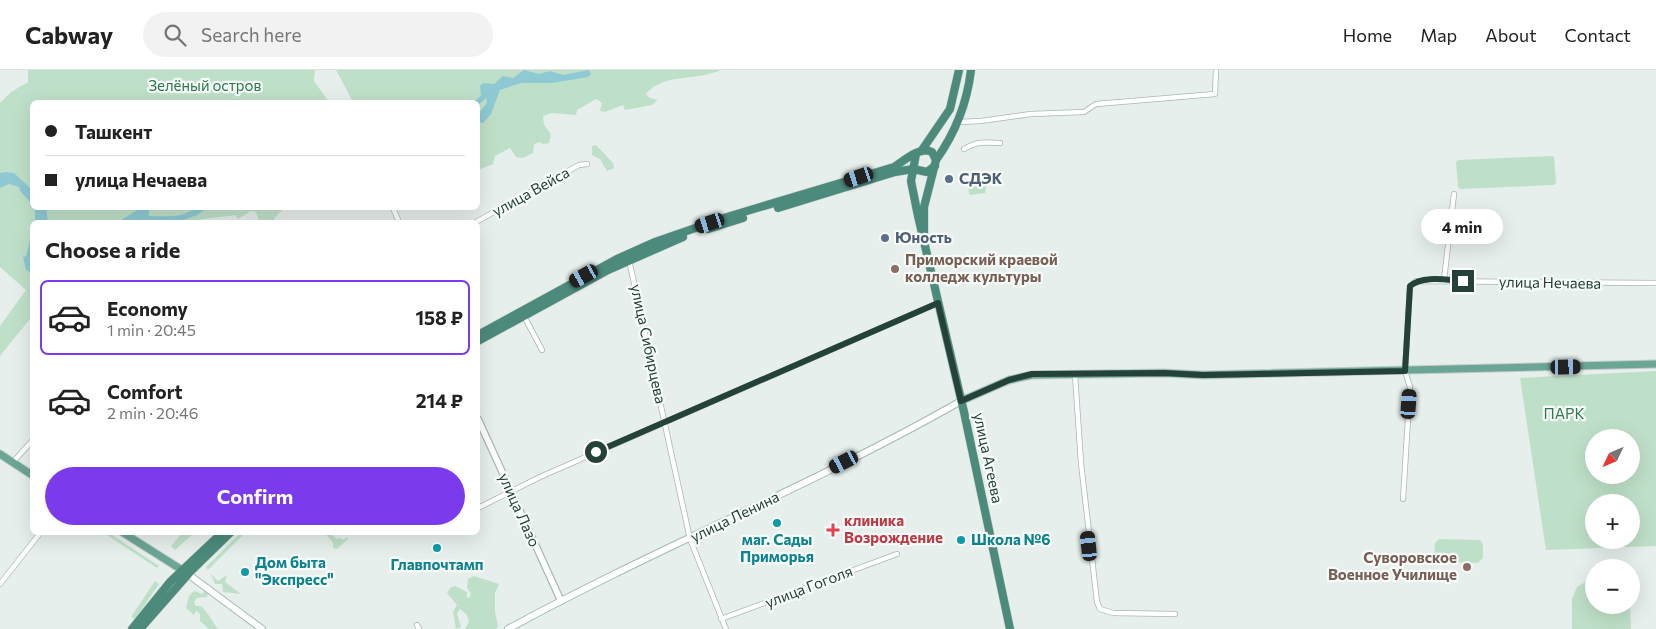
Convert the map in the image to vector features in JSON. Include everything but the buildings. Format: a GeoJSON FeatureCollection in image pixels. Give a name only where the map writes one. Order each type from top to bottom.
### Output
{"type":"FeatureCollection","features":[{"type":"Feature","properties":{"kind":"highway"},"geometry":{"type":"LineString","coordinates":[[480,340],[502,325],[629,257],[694,228],[894,167],[919,152],[950,109],[959,70]]}},
{"type":"Feature","properties":{"kind":"highway","name":"улица Агеева"},"geometry":{"type":"LineString","coordinates":[[924,235],[924,207],[928,185],[936,163],[959,122],[971,70]]}},
{"type":"Feature","properties":{"kind":"highway"},"geometry":{"type":"LineString","coordinates":[[480,334],[524,316],[629,257],[689,235],[886,175],[913,170],[927,172],[936,163],[932,152],[919,152]]}},
{"type":"Feature","properties":{"kind":"highway","name":"улица Агеева"},"geometry":{"type":"LineString","coordinates":[[919,152],[911,181],[1010,629]]}},
{"type":"Feature","properties":{"kind":"highway"},"geometry":{"type":"LineString","coordinates":[[132,629],[220,535]]}},
{"type":"Feature","properties":{"kind":"highway"},"geometry":{"type":"LineString","coordinates":[[140,629],[185,572],[228,535]]}},
{"type":"Feature","properties":{"kind":"main road"},"geometry":{"type":"LineString","coordinates":[[961,401],[1018,377],[1032,374],[1164,373],[1203,375],[1656,364]]}},
{"type":"Feature","properties":{"kind":"main road","name":"улица Ленина"},"geometry":{"type":"LineString","coordinates":[[508,629],[561,601],[811,480],[961,401]]}},
{"type":"Feature","properties":{"kind":"main road"},"geometry":{"type":"LineString","coordinates":[[0,454],[30,474]]}},
{"type":"Feature","properties":{"kind":"main road"},"geometry":{"type":"LineString","coordinates":[[127,535],[185,572],[262,629]]}},
{"type":"Feature","properties":{"kind":"street"},"geometry":{"type":"LineString","coordinates":[[959,122],[1031,114],[1084,112],[1096,104],[1215,94],[1216,70]]}},
{"type":"Feature","properties":{"kind":"street"},"geometry":{"type":"LineString","coordinates":[[964,149],[973,143],[982,141],[1000,143]]}},
{"type":"Feature","properties":{"kind":"street","name":"улица Вейса"},"geometry":{"type":"LineString","coordinates":[[480,220],[579,165],[587,164]]}},
{"type":"Feature","properties":{"kind":"street"},"geometry":{"type":"LineString","coordinates":[[1444,280],[1454,194]]}},
{"type":"Feature","properties":{"kind":"street","name":"улица Сибирцева"},"geometry":{"type":"LineString","coordinates":[[629,257],[690,539],[726,629]]}},
{"type":"Feature","properties":{"kind":"street","name":"улица Нечаева"},"geometry":{"type":"LineString","coordinates":[[1403,499],[1410,387],[1405,371],[1410,286],[1416,281],[1444,280],[1656,283]]}},
{"type":"Feature","properties":{"kind":"street"},"geometry":{"type":"LineString","coordinates":[[480,507],[511,491],[938,303]]}},
{"type":"Feature","properties":{"kind":"street"},"geometry":{"type":"LineString","coordinates":[[524,316],[542,350]]}},
{"type":"Feature","properties":{"kind":"street"},"geometry":{"type":"LineString","coordinates":[[1075,374],[1081,463],[1097,602],[1100,609],[1113,613],[1175,614]]}},
{"type":"Feature","properties":{"kind":"street","name":"улица Лазо"},"geometry":{"type":"LineString","coordinates":[[480,423],[561,601]]}},
{"type":"Feature","properties":{"kind":"street"},"geometry":{"type":"LineString","coordinates":[[13,462],[30,443]]}},
{"type":"Feature","properties":{"kind":"street"},"geometry":{"type":"LineString","coordinates":[[0,584],[39,535]]}},
{"type":"Feature","properties":{"kind":"street","name":"улица Гоголя"},"geometry":{"type":"LineString","coordinates":[[722,618],[897,554]]}},
{"type":"Feature","properties":{"kind":"green space","name":"Зелёный остров"},"geometry":{"type":"Polygon","coordinates":[[[28,70],[315,70],[314,81],[328,100],[30,100],[30,210],[282,210],[274,220],[258,220],[256,212],[251,211],[238,219],[235,215],[202,220],[30,220],[30,321],[0,356],[0,326],[26,290],[0,267],[0,103],[11,92],[28,82],[28,70]]]}},
{"type":"Feature","properties":{"kind":"green space"},"geometry":{"type":"Polygon","coordinates":[[[336,70],[721,70],[671,80],[653,87],[646,94],[650,98],[658,100],[652,105],[625,110],[623,105],[605,112],[600,111],[602,103],[596,99],[577,110],[576,115],[552,113],[543,116],[544,125],[551,134],[549,143],[542,144],[540,142],[534,144],[533,153],[523,158],[516,157],[510,148],[495,156],[493,164],[480,169],[480,100],[352,100],[336,70]]]}},
{"type":"Feature","properties":{"kind":"green space"},"geometry":{"type":"Polygon","coordinates":[[[596,145],[613,163],[614,168],[607,171],[600,159],[592,155],[592,146],[596,145]]]}},
{"type":"Feature","properties":{"kind":"green space"},"geometry":{"type":"Polygon","coordinates":[[[1554,157],[1556,183],[1554,185],[1460,189],[1458,187],[1456,162],[1458,160],[1554,157]]]}},
{"type":"Feature","properties":{"kind":"green space"},"geometry":{"type":"Polygon","coordinates":[[[981,172],[990,173],[985,193],[970,195],[969,185],[975,176],[981,172]]]}},
{"type":"Feature","properties":{"kind":"green space","name":"ПАРК"},"geometry":{"type":"Polygon","coordinates":[[[1656,371],[1656,546],[1640,547],[1640,494],[1585,494],[1585,549],[1546,550],[1520,378],[1656,371]]]}},
{"type":"Feature","properties":{"kind":"green space"},"geometry":{"type":"Polygon","coordinates":[[[107,535],[112,535],[159,566],[157,568],[107,535]]]}},
{"type":"Feature","properties":{"kind":"green space"},"geometry":{"type":"Polygon","coordinates":[[[180,535],[192,535],[175,550],[171,546],[180,535]]]}},
{"type":"Feature","properties":{"kind":"green space"},"geometry":{"type":"Polygon","coordinates":[[[238,535],[243,535],[208,570],[206,567],[238,535]]]}},
{"type":"Feature","properties":{"kind":"green space"},"geometry":{"type":"Polygon","coordinates":[[[327,535],[332,535],[337,539],[343,540],[348,537],[337,549],[333,548],[333,543],[327,535]]]}},
{"type":"Feature","properties":{"kind":"green space"},"geometry":{"type":"Polygon","coordinates":[[[1439,539],[1480,540],[1483,544],[1483,558],[1478,563],[1438,562],[1434,559],[1435,543],[1439,539]]]}},
{"type":"Feature","properties":{"kind":"green space"},"geometry":{"type":"Polygon","coordinates":[[[211,574],[218,581],[227,575],[225,582],[241,594],[223,592],[222,584],[215,584],[211,574]]]}},
{"type":"Feature","properties":{"kind":"green space"},"geometry":{"type":"Polygon","coordinates":[[[474,576],[499,584],[495,593],[495,612],[498,626],[496,629],[465,629],[469,622],[467,615],[460,609],[457,614],[461,627],[456,629],[453,612],[457,605],[447,593],[450,588],[455,586],[467,592],[467,598],[470,597],[471,593],[467,588],[468,579],[474,576]]]}},
{"type":"Feature","properties":{"kind":"green space"},"geometry":{"type":"Polygon","coordinates":[[[155,581],[159,584],[135,619],[131,617],[155,581]]]}},
{"type":"Feature","properties":{"kind":"green space"},"geometry":{"type":"Polygon","coordinates":[[[1585,582],[1585,614],[1630,614],[1631,629],[1572,629],[1572,599],[1577,587],[1585,582]]]}},
{"type":"Feature","properties":{"kind":"green space"},"geometry":{"type":"Polygon","coordinates":[[[205,590],[208,594],[207,597],[197,598],[194,602],[196,606],[201,606],[204,609],[218,629],[209,629],[200,621],[200,614],[196,611],[194,615],[186,608],[191,594],[195,591],[202,594],[205,590]]]}},
{"type":"Feature","properties":{"kind":"water"},"geometry":{"type":"Polygon","coordinates":[[[524,70],[539,74],[550,71],[563,75],[589,70],[591,74],[588,77],[552,83],[521,83],[500,90],[491,114],[483,123],[480,122],[480,112],[487,103],[486,98],[480,103],[480,100],[476,100],[481,95],[480,86],[483,83],[494,84],[503,76],[513,78],[524,70]]]}},
{"type":"Feature","properties":{"kind":"water"},"geometry":{"type":"Polygon","coordinates":[[[0,173],[14,173],[30,188],[30,202],[20,191],[19,187],[9,184],[0,188],[0,173]]]}},
{"type":"Feature","properties":{"kind":"water"},"geometry":{"type":"Polygon","coordinates":[[[35,210],[46,210],[48,220],[35,220],[35,210]]]}},
{"type":"Feature","properties":{"kind":"water"},"geometry":{"type":"Polygon","coordinates":[[[138,210],[149,210],[149,216],[165,216],[181,215],[193,210],[204,210],[183,220],[121,220],[138,210]]]}},
{"type":"Feature","properties":{"kind":"water"},"geometry":{"type":"Polygon","coordinates":[[[30,241],[30,272],[26,270],[23,257],[26,256],[30,241]]]}},
{"type":"Feature","properties":{"kind":"place","name":"СДЭК"},"geometry":{"type":"Point","coordinates":[949,179]}},
{"type":"Feature","properties":{"kind":"place","name":"Юность"},"geometry":{"type":"Point","coordinates":[885,238]}},
{"type":"Feature","properties":{"kind":"place","name":"Приморский краевой колледж культуры"},"geometry":{"type":"Point","coordinates":[895,269]}},
{"type":"Feature","properties":{"kind":"place","name":"маг. Сады Приморья"},"geometry":{"type":"Point","coordinates":[777,523]}},
{"type":"Feature","properties":{"kind":"place","name":"клиника Возрождение"},"geometry":{"type":"Point","coordinates":[833,530]}},
{"type":"Feature","properties":{"kind":"place","name":"Школа №6"},"geometry":{"type":"Point","coordinates":[961,540]}},
{"type":"Feature","properties":{"kind":"place","name":"Главпочтамп"},"geometry":{"type":"Point","coordinates":[437,548]}},
{"type":"Feature","properties":{"kind":"place","name":"Суворовское Военное Училище"},"geometry":{"type":"Point","coordinates":[1467,567]}},
{"type":"Feature","properties":{"kind":"place","name":"Дом быта \"Экспресс\""},"geometry":{"type":"Point","coordinates":[245,572]}},
{"type":"Feature","properties":{"kind":"route"},"geometry":{"type":"LineString","coordinates":[[596,452],[789,370],[938,303],[961,401],[1009,380],[1032,374],[1164,373],[1203,375],[1405,371],[1410,286],[1416,281],[1423,280],[1463,281]]}}]}
